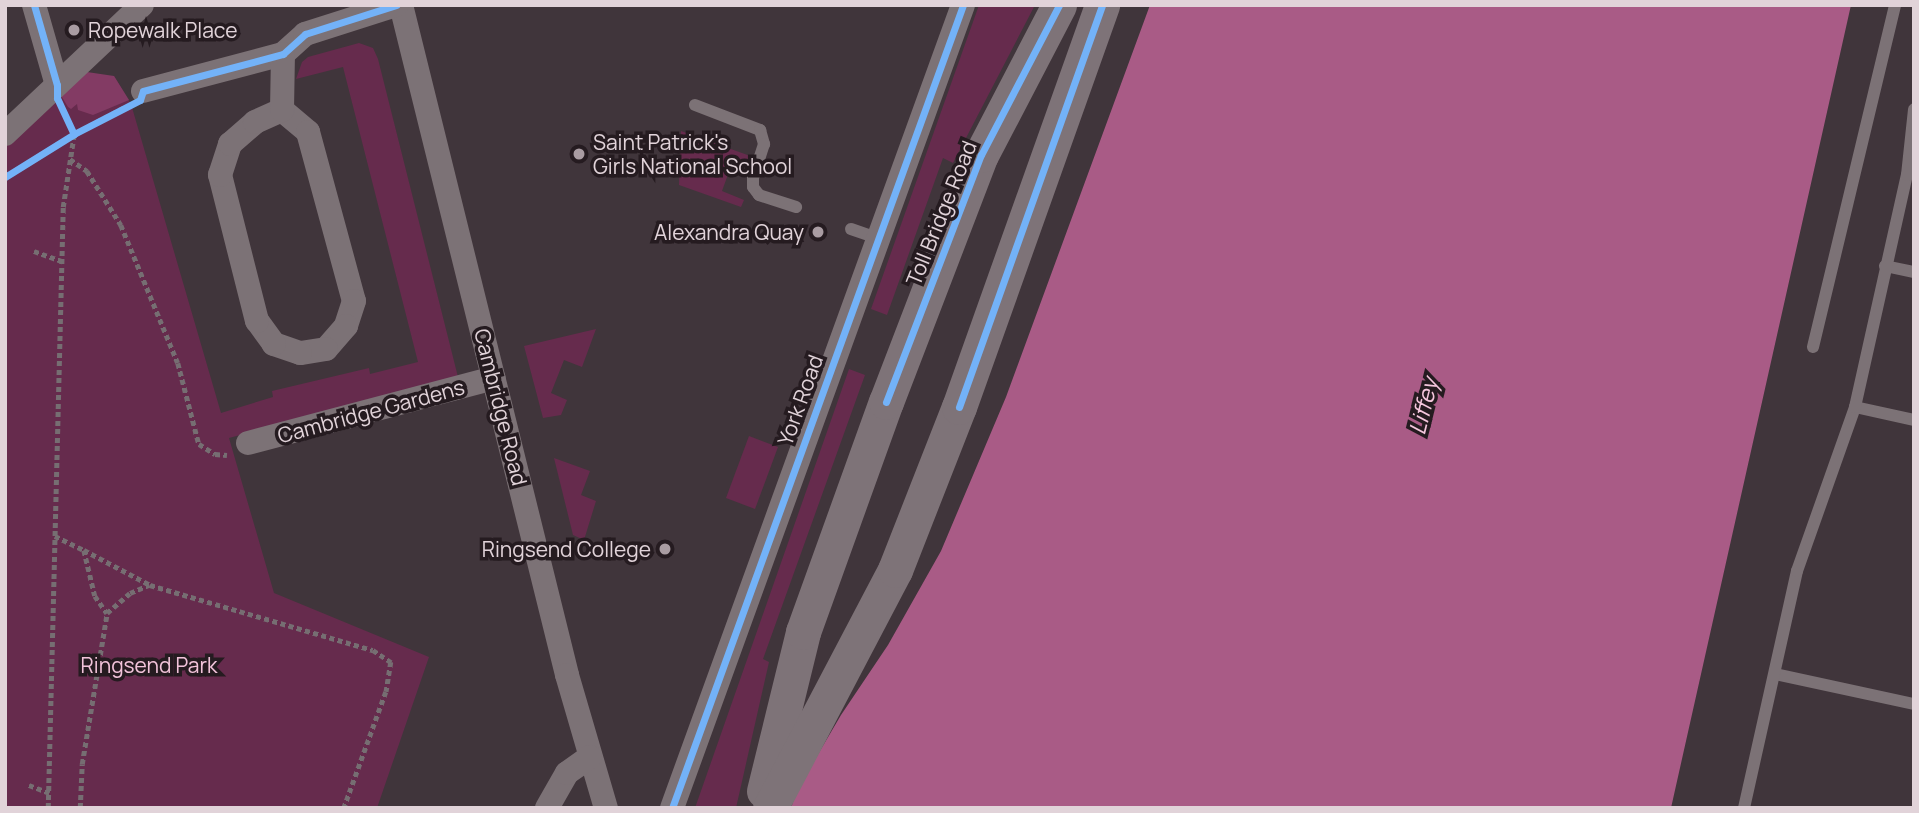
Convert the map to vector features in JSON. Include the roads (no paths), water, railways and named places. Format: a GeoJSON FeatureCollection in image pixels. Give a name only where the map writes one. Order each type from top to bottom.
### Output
{"type":"FeatureCollection","features":[{"type":"Feature","properties":{"kind":"main road","name":"Toll Bridge Road"},"geometry":{"type":"LineString","coordinates":[[760,808],[803,632],[886,402],[981,155],[1059,5]]}},
{"type":"Feature","properties":{"kind":"main road"},"geometry":{"type":"LineString","coordinates":[[770,808],[895,570],[959,407],[1102,5]]}},
{"type":"Feature","properties":{"kind":"street"},"geometry":{"type":"LineString","coordinates":[[34,5],[57,85]]}},
{"type":"Feature","properties":{"kind":"street"},"geometry":{"type":"LineString","coordinates":[[5,134],[142,5]]}},
{"type":"Feature","properties":{"kind":"street"},"geometry":{"type":"LineString","coordinates":[[143,91],[283,54],[305,34],[399,5]]}},
{"type":"Feature","properties":{"kind":"street","name":"Cambridge Road"},"geometry":{"type":"LineString","coordinates":[[399,5],[590,757],[606,808]]}},
{"type":"Feature","properties":{"kind":"street","name":"York Road"},"geometry":{"type":"LineString","coordinates":[[673,808],[963,5]]}},
{"type":"Feature","properties":{"kind":"street"},"geometry":{"type":"LineString","coordinates":[[282,110],[283,54]]}},
{"type":"Feature","properties":{"kind":"street"},"geometry":{"type":"LineString","coordinates":[[282,110],[308,132],[354,301],[346,326],[326,349],[300,353],[274,344],[257,321],[220,175],[230,144],[255,122],[282,110]]}},
{"type":"Feature","properties":{"kind":"street","name":"Cambridge Gardens"},"geometry":{"type":"LineString","coordinates":[[248,443],[494,378]]}},
{"type":"Feature","properties":{"kind":"street"},"geometry":{"type":"LineString","coordinates":[[547,808],[567,773],[590,757]]}},
{"type":"Feature","properties":{"kind":"lane"},"geometry":{"type":"LineString","coordinates":[[1812,347],[1895,5]]}},
{"type":"Feature","properties":{"kind":"lane"},"geometry":{"type":"LineString","coordinates":[[695,105],[760,130],[764,145],[753,177],[753,187],[759,195],[796,207]]}},
{"type":"Feature","properties":{"kind":"lane"},"geometry":{"type":"LineString","coordinates":[[1744,808],[1797,570],[1855,407],[1885,266],[1910,173],[1914,109]]}},
{"type":"Feature","properties":{"kind":"lane"},"geometry":{"type":"LineString","coordinates":[[851,229],[877,238]]}},
{"type":"Feature","properties":{"kind":"lane"},"geometry":{"type":"LineString","coordinates":[[1885,266],[1914,272]]}},
{"type":"Feature","properties":{"kind":"lane"},"geometry":{"type":"LineString","coordinates":[[1855,407],[1914,420]]}},
{"type":"Feature","properties":{"kind":"lane"},"geometry":{"type":"LineString","coordinates":[[1775,674],[1914,704]]}},
{"type":"Feature","properties":{"kind":"water","name":"Liffey"},"geometry":{"type":"Polygon","coordinates":[[[1150,5],[1851,5],[1671,808],[791,808],[797,790],[841,715],[888,645],[941,551],[1006,397],[1150,5]]]}},
{"type":"Feature","properties":{"kind":"place","name":"Ropewalk Place"},"geometry":{"type":"Point","coordinates":[74,30]}},
{"type":"Feature","properties":{"kind":"place","name":"Saint Patrick's Girls National School"},"geometry":{"type":"Point","coordinates":[579,154]}},
{"type":"Feature","properties":{"kind":"place","name":"Alexandra Quay"},"geometry":{"type":"Point","coordinates":[818,232]}},
{"type":"Feature","properties":{"kind":"place","name":"Ringsend College"},"geometry":{"type":"Point","coordinates":[665,549]}},
{"type":"Feature","properties":{"kind":"park label","name":"Ringsend Park"},"geometry":{"type":"Point","coordinates":[149,665]}}]}
